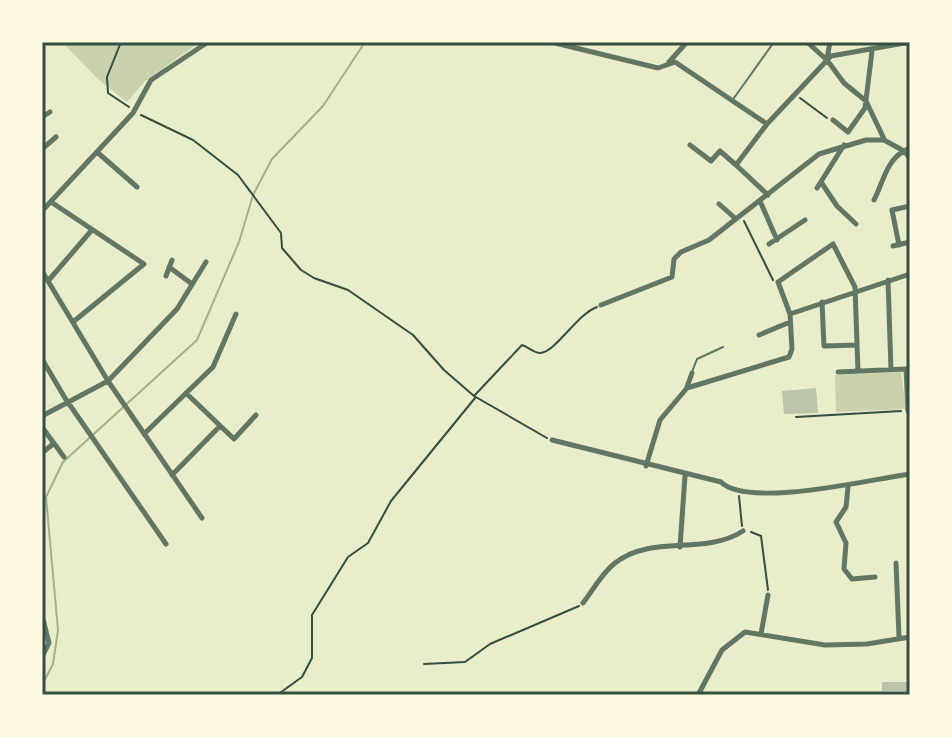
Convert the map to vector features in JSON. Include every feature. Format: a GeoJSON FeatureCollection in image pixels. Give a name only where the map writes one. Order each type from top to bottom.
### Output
{"type":"FeatureCollection","features":[{"type":"Feature","properties":{"kind":"street"},"geometry":{"type":"LineString","coordinates":[[42,211],[133,111],[151,80],[208,42]]}},
{"type":"Feature","properties":{"kind":"street"},"geometry":{"type":"LineString","coordinates":[[551,42],[658,68],[669,62],[687,42]]}},
{"type":"Feature","properties":{"kind":"street"},"geometry":{"type":"LineString","coordinates":[[807,42],[827,60],[844,83],[866,101],[884,140]]}},
{"type":"Feature","properties":{"kind":"street"},"geometry":{"type":"LineString","coordinates":[[827,60],[830,42]]}},
{"type":"Feature","properties":{"kind":"street"},"geometry":{"type":"LineString","coordinates":[[736,165],[767,124],[831,56],[910,42]]}},
{"type":"Feature","properties":{"kind":"street"},"geometry":{"type":"LineString","coordinates":[[833,120],[848,132],[866,101],[872,51]]}},
{"type":"Feature","properties":{"kind":"street"},"geometry":{"type":"LineString","coordinates":[[669,62],[680,64],[767,124]]}},
{"type":"Feature","properties":{"kind":"street"},"geometry":{"type":"LineString","coordinates":[[42,117],[50,112]]}},
{"type":"Feature","properties":{"kind":"street"},"geometry":{"type":"LineString","coordinates":[[42,149],[56,137]]}},
{"type":"Feature","properties":{"kind":"street"},"geometry":{"type":"LineString","coordinates":[[601,305],[672,277],[674,259],[681,252],[709,240],[819,154],[844,144],[884,140],[907,150],[910,158]]}},
{"type":"Feature","properties":{"kind":"street"},"geometry":{"type":"LineString","coordinates":[[844,144],[819,185],[837,206],[847,207],[856,224]]}},
{"type":"Feature","properties":{"kind":"street"},"geometry":{"type":"LineString","coordinates":[[690,145],[711,161],[720,151],[768,195]]}},
{"type":"Feature","properties":{"kind":"street"},"geometry":{"type":"LineString","coordinates":[[875,195],[888,166],[907,150]]}},
{"type":"Feature","properties":{"kind":"street"},"geometry":{"type":"LineString","coordinates":[[97,152],[137,187]]}},
{"type":"Feature","properties":{"kind":"street"},"geometry":{"type":"LineString","coordinates":[[760,201],[777,240]]}},
{"type":"Feature","properties":{"kind":"street"},"geometry":{"type":"LineString","coordinates":[[51,202],[144,264],[73,322]]}},
{"type":"Feature","properties":{"kind":"street"},"geometry":{"type":"LineString","coordinates":[[719,204],[738,218]]}},
{"type":"Feature","properties":{"kind":"street"},"geometry":{"type":"LineString","coordinates":[[910,206],[892,210],[896,245],[910,242]]}},
{"type":"Feature","properties":{"kind":"street"},"geometry":{"type":"LineString","coordinates":[[769,244],[805,220]]}},
{"type":"Feature","properties":{"kind":"street"},"geometry":{"type":"LineString","coordinates":[[48,281],[91,231]]}},
{"type":"Feature","properties":{"kind":"street"},"geometry":{"type":"LineString","coordinates":[[687,388],[789,357],[792,349],[790,314],[778,282],[833,244],[855,291],[858,371]]}},
{"type":"Feature","properties":{"kind":"street"},"geometry":{"type":"LineString","coordinates":[[166,276],[172,260]]}},
{"type":"Feature","properties":{"kind":"street"},"geometry":{"type":"LineString","coordinates":[[42,416],[108,381],[177,309],[206,262]]}},
{"type":"Feature","properties":{"kind":"street"},"geometry":{"type":"LineString","coordinates":[[169,267],[192,284]]}},
{"type":"Feature","properties":{"kind":"street"},"geometry":{"type":"LineString","coordinates":[[42,271],[108,381],[202,518]]}},
{"type":"Feature","properties":{"kind":"street"},"geometry":{"type":"LineString","coordinates":[[790,314],[910,274]]}},
{"type":"Feature","properties":{"kind":"street"},"geometry":{"type":"LineString","coordinates":[[888,280],[891,370]]}},
{"type":"Feature","properties":{"kind":"street"},"geometry":{"type":"LineString","coordinates":[[822,302],[824,346],[857,345]]}},
{"type":"Feature","properties":{"kind":"street"},"geometry":{"type":"LineString","coordinates":[[144,434],[213,367],[236,314]]}},
{"type":"Feature","properties":{"kind":"street"},"geometry":{"type":"LineString","coordinates":[[759,335],[790,322]]}},
{"type":"Feature","properties":{"kind":"street"},"geometry":{"type":"LineString","coordinates":[[42,359],[166,544]]}},
{"type":"Feature","properties":{"kind":"street"},"geometry":{"type":"LineString","coordinates":[[838,372],[906,369],[908,411]]}},
{"type":"Feature","properties":{"kind":"street"},"geometry":{"type":"LineString","coordinates":[[646,466],[660,420],[687,388],[692,373]]}},
{"type":"Feature","properties":{"kind":"street"},"geometry":{"type":"LineString","coordinates":[[186,393],[234,439],[256,415]]}},
{"type":"Feature","properties":{"kind":"street"},"geometry":{"type":"LineString","coordinates":[[172,475],[220,426]]}},
{"type":"Feature","properties":{"kind":"street"},"geometry":{"type":"LineString","coordinates":[[42,427],[64,457]]}},
{"type":"Feature","properties":{"kind":"street"},"geometry":{"type":"LineString","coordinates":[[552,440],[685,476],[721,482],[739,491],[848,487],[910,474]]}},
{"type":"Feature","properties":{"kind":"street"},"geometry":{"type":"LineString","coordinates":[[42,453],[53,444]]}},
{"type":"Feature","properties":{"kind":"street"},"geometry":{"type":"LineString","coordinates":[[680,547],[685,476]]}},
{"type":"Feature","properties":{"kind":"street"},"geometry":{"type":"LineString","coordinates":[[848,487],[846,507],[836,522],[846,543],[844,569],[852,579],[875,577]]}},
{"type":"Feature","properties":{"kind":"street"},"geometry":{"type":"LineString","coordinates":[[583,603],[617,561],[653,546],[680,547],[743,531]]}},
{"type":"Feature","properties":{"kind":"street"},"geometry":{"type":"LineString","coordinates":[[896,563],[899,637]]}},
{"type":"Feature","properties":{"kind":"street"},"geometry":{"type":"LineString","coordinates":[[761,634],[768,595]]}},
{"type":"Feature","properties":{"kind":"street"},"geometry":{"type":"LineString","coordinates":[[42,615],[49,643],[42,657]]}},
{"type":"Feature","properties":{"kind":"street"},"geometry":{"type":"LineString","coordinates":[[698,695],[722,650],[745,632],[825,645],[867,644],[910,637]]}},
{"type":"Feature","properties":{"kind":"lane"},"geometry":{"type":"LineString","coordinates":[[733,99],[774,42]]}},
{"type":"Feature","properties":{"kind":"lane"},"geometry":{"type":"LineString","coordinates":[[692,373],[697,359],[723,347]]}},
{"type":"Feature","properties":{"kind":"path"},"geometry":{"type":"LineString","coordinates":[[121,42],[107,77],[108,93],[133,111],[193,140],[238,175],[281,233],[282,248],[301,270],[348,290],[413,335],[444,370],[475,396],[552,440]]}},
{"type":"Feature","properties":{"kind":"path"},"geometry":{"type":"LineString","coordinates":[[795,95],[833,120]]}},
{"type":"Feature","properties":{"kind":"path"},"geometry":{"type":"LineString","coordinates":[[738,218],[774,281],[778,282]]}},
{"type":"Feature","properties":{"kind":"path"},"geometry":{"type":"LineString","coordinates":[[277,695],[302,677],[312,658],[312,615],[348,557],[368,543],[391,501],[475,396],[522,345],[536,352],[546,351],[576,319],[601,305]]}},
{"type":"Feature","properties":{"kind":"path"},"geometry":{"type":"LineString","coordinates":[[796,417],[908,411]]}},
{"type":"Feature","properties":{"kind":"path"},"geometry":{"type":"LineString","coordinates":[[739,491],[743,531],[761,536],[768,595]]}},
{"type":"Feature","properties":{"kind":"path"},"geometry":{"type":"LineString","coordinates":[[424,664],[465,662],[490,644],[583,603]]}},
{"type":"Feature","properties":{"kind":"green space"},"geometry":{"type":"Polygon","coordinates":[[[62,42],[200,42],[145,81],[127,102],[99,80],[62,42]]]}},
{"type":"Feature","properties":{"kind":"green space"},"geometry":{"type":"Polygon","coordinates":[[[901,372],[906,409],[836,412],[835,375],[901,372]]]}},
{"type":"Feature","properties":{"kind":"building"},"geometry":{"type":"Polygon","coordinates":[[[816,388],[818,413],[784,414],[782,391],[816,388]]]}},
{"type":"Feature","properties":{"kind":"building"},"geometry":{"type":"Polygon","coordinates":[[[882,682],[910,682],[910,691],[882,691],[882,682]]]}},
{"type":"Feature","properties":{"kind":"waterway"},"geometry":{"type":"LineString","coordinates":[[42,685],[53,664],[58,630],[46,497],[63,462],[197,340],[239,242],[253,195],[272,159],[323,106],[365,42]]}}]}
